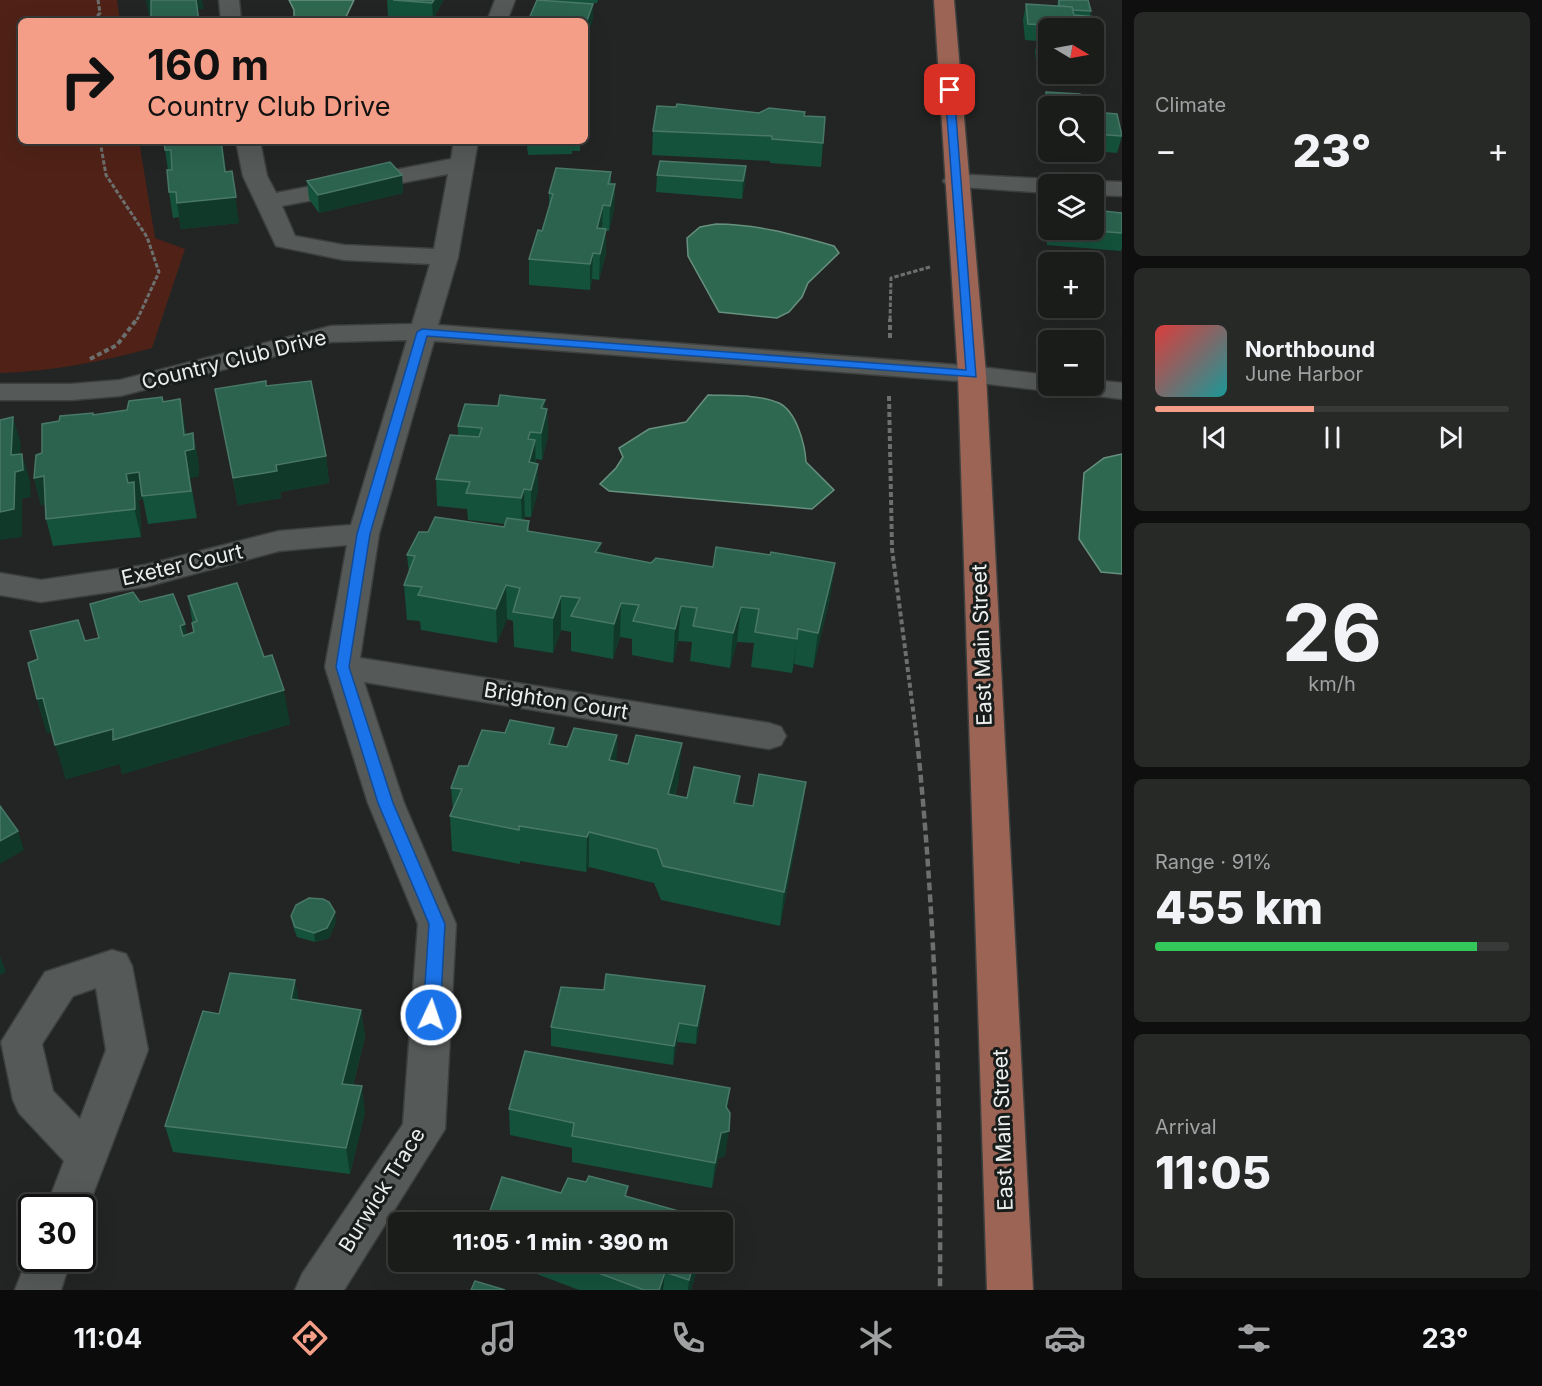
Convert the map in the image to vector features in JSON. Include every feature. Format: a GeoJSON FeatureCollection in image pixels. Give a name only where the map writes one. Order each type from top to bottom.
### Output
{"type":"FeatureCollection","features":[{"type":"Feature","properties":{"kind":"main road","name":"East Main Street"},"geometry":{"type":"LineString","coordinates":[[944,0],[955,181],[972,374],[1010,1290]]}},
{"type":"Feature","properties":{"kind":"street"},"geometry":{"type":"LineString","coordinates":[[229,0],[231,18]]}},
{"type":"Feature","properties":{"kind":"street"},"geometry":{"type":"LineString","coordinates":[[498,18],[505,0]]}},
{"type":"Feature","properties":{"kind":"street"},"geometry":{"type":"LineString","coordinates":[[249,144],[255,176],[285,241],[313,249],[372,255],[445,257]]}},
{"type":"Feature","properties":{"kind":"street"},"geometry":{"type":"LineString","coordinates":[[268,202],[464,150]]}},
{"type":"Feature","properties":{"kind":"street","name":"Burwick Trace"},"geometry":{"type":"LineString","coordinates":[[318,1290],[424,1129],[437,924],[386,803],[342,667],[363,534],[445,257],[464,150]]}},
{"type":"Feature","properties":{"kind":"street"},"geometry":{"type":"LineString","coordinates":[[955,181],[1038,185]]}},
{"type":"Feature","properties":{"kind":"street"},"geometry":{"type":"LineString","coordinates":[[1104,188],[1122,189]]}},
{"type":"Feature","properties":{"kind":"street","name":"Country Club Drive"},"geometry":{"type":"LineString","coordinates":[[0,392],[71,392],[120,388],[331,334],[422,332],[972,374],[1038,382]]}},
{"type":"Feature","properties":{"kind":"street"},"geometry":{"type":"LineString","coordinates":[[1104,389],[1122,391]]}},
{"type":"Feature","properties":{"kind":"street","name":"Exeter Court"},"geometry":{"type":"LineString","coordinates":[[0,584],[41,591],[145,576],[279,541],[363,534]]}},
{"type":"Feature","properties":{"kind":"street","name":"Brighton Court"},"geometry":{"type":"LineString","coordinates":[[342,667],[769,736]]}},
{"type":"Feature","properties":{"kind":"street"},"geometry":{"type":"LineString","coordinates":[[73,1194],[88,1156]]}},
{"type":"Feature","properties":{"kind":"street"},"geometry":{"type":"LineString","coordinates":[[38,1290],[44,1272]]}},
{"type":"Feature","properties":{"kind":"path"},"geometry":{"type":"LineString","coordinates":[[96,18],[100,13],[98,0]]}},
{"type":"Feature","properties":{"kind":"path"},"geometry":{"type":"LineString","coordinates":[[82,361],[117,348],[134,325],[159,272],[147,237],[106,175],[101,144]]}},
{"type":"Feature","properties":{"kind":"path"},"geometry":{"type":"LineString","coordinates":[[930,256],[930,267],[891,278],[890,368],[892,549],[913,699],[926,827],[941,1128],[940,1290]]}},
{"type":"Feature","properties":{"kind":"shaded area"},"geometry":{"type":"Polygon","coordinates":[[[0,0],[117,0],[120,18],[18,18],[18,144],[139,144],[155,238],[185,249],[152,348],[77,365],[0,373],[0,0]]]}},
{"type":"Feature","properties":{"kind":"shaded area"},"geometry":{"type":"Polygon","coordinates":[[[289,0],[354,0],[345,18],[294,18],[294,10],[289,0]]]}},
{"type":"Feature","properties":{"kind":"shaded area"},"geometry":{"type":"Polygon","coordinates":[[[716,224],[761,228],[790,234],[834,246],[839,253],[808,283],[802,297],[789,312],[777,318],[719,312],[688,256],[687,238],[700,227],[716,224]]]}},
{"type":"Feature","properties":{"kind":"shaded area"},"geometry":{"type":"Polygon","coordinates":[[[708,395],[762,398],[785,407],[799,430],[806,462],[834,490],[812,509],[609,491],[600,484],[616,468],[623,457],[619,448],[649,429],[686,422],[708,395]]]}},
{"type":"Feature","properties":{"kind":"shaded area"},"geometry":{"type":"Polygon","coordinates":[[[1122,454],[1122,574],[1101,572],[1079,539],[1084,473],[1104,458],[1122,454]]]}},
{"type":"Feature","properties":{"kind":"building"},"geometry":{"type":"Polygon","coordinates":[[[151,0],[196,0],[199,18],[151,18],[151,0]]]}},
{"type":"Feature","properties":{"kind":"building"},"geometry":{"type":"Polygon","coordinates":[[[393,0],[434,0],[432,3],[393,0]]]}},
{"type":"Feature","properties":{"kind":"building"},"geometry":{"type":"Polygon","coordinates":[[[537,0],[593,4],[588,18],[529,18],[537,0]]]}},
{"type":"Feature","properties":{"kind":"building"},"geometry":{"type":"Polygon","coordinates":[[[1059,0],[1088,0],[1091,11],[1059,6],[1059,0]]]}},
{"type":"Feature","properties":{"kind":"building"},"geometry":{"type":"Polygon","coordinates":[[[1026,4],[1072,7],[1074,15],[1097,17],[1038,18],[1038,25],[1028,24],[1026,4]]]}},
{"type":"Feature","properties":{"kind":"building"},"geometry":{"type":"Polygon","coordinates":[[[1046,92],[1080,94],[1080,96],[1046,96],[1046,92]]]}},
{"type":"Feature","properties":{"kind":"building"},"geometry":{"type":"Polygon","coordinates":[[[677,104],[759,113],[769,108],[805,112],[804,116],[825,117],[823,143],[772,139],[772,136],[653,131],[657,106],[676,107],[677,104]]]}},
{"type":"Feature","properties":{"kind":"building"},"geometry":{"type":"Polygon","coordinates":[[[1104,113],[1117,114],[1122,136],[1104,135],[1104,113]]]}},
{"type":"Feature","properties":{"kind":"building"},"geometry":{"type":"Polygon","coordinates":[[[164,144],[221,144],[225,172],[232,171],[236,197],[177,203],[176,192],[169,192],[167,170],[172,170],[171,150],[165,150],[164,144]]]}},
{"type":"Feature","properties":{"kind":"building"},"geometry":{"type":"Polygon","coordinates":[[[660,161],[746,166],[743,181],[657,175],[660,161]]]}},
{"type":"Feature","properties":{"kind":"building"},"geometry":{"type":"Polygon","coordinates":[[[390,162],[402,175],[318,195],[307,181],[390,162]]]}},
{"type":"Feature","properties":{"kind":"building"},"geometry":{"type":"Polygon","coordinates":[[[556,168],[611,172],[608,184],[615,184],[610,206],[603,205],[597,228],[606,229],[600,254],[593,253],[590,264],[529,259],[538,230],[542,231],[553,194],[549,193],[556,168]]]}},
{"type":"Feature","properties":{"kind":"building"},"geometry":{"type":"Polygon","coordinates":[[[1104,211],[1122,213],[1122,233],[1104,232],[1104,211]]]}},
{"type":"Feature","properties":{"kind":"building"},"geometry":{"type":"Polygon","coordinates":[[[266,381],[266,386],[311,381],[326,456],[276,465],[277,471],[233,478],[215,389],[266,381]]]}},
{"type":"Feature","properties":{"kind":"building"},"geometry":{"type":"Polygon","coordinates":[[[500,395],[545,400],[541,408],[547,409],[541,433],[530,432],[528,439],[535,440],[529,462],[538,464],[531,490],[524,489],[521,498],[466,493],[470,482],[436,479],[450,435],[479,437],[482,428],[458,426],[465,404],[498,406],[500,395]]]}},
{"type":"Feature","properties":{"kind":"building"},"geometry":{"type":"Polygon","coordinates":[[[162,397],[163,402],[180,399],[184,435],[193,433],[194,449],[185,451],[191,491],[142,496],[139,472],[126,474],[128,483],[134,482],[135,509],[46,519],[44,476],[34,478],[36,455],[42,453],[42,424],[59,421],[60,416],[93,413],[93,415],[127,410],[129,401],[162,397]]]}},
{"type":"Feature","properties":{"kind":"building"},"geometry":{"type":"Polygon","coordinates":[[[13,417],[11,455],[22,454],[23,470],[15,472],[14,509],[0,512],[0,420],[13,417]]]}},
{"type":"Feature","properties":{"kind":"building"},"geometry":{"type":"Polygon","coordinates":[[[435,517],[504,527],[507,518],[529,521],[527,531],[601,543],[595,552],[651,563],[656,558],[713,567],[716,547],[770,555],[771,552],[835,563],[818,633],[798,629],[797,639],[755,632],[759,609],[741,607],[733,633],[693,626],[697,608],[681,606],[675,629],[633,621],[639,605],[621,603],[614,624],[571,616],[580,598],[561,596],[553,618],[513,612],[520,588],[506,585],[496,609],[418,595],[422,587],[404,585],[415,556],[407,555],[419,532],[428,532],[435,517]]]}},
{"type":"Feature","properties":{"kind":"building"},"geometry":{"type":"Polygon","coordinates":[[[237,583],[264,657],[272,655],[284,690],[113,740],[113,729],[55,745],[43,698],[37,699],[28,663],[38,659],[30,631],[78,620],[85,641],[99,638],[90,604],[133,592],[140,602],[173,594],[185,624],[180,626],[183,636],[194,632],[192,623],[197,621],[188,596],[237,583]]]}},
{"type":"Feature","properties":{"kind":"building"},"geometry":{"type":"Polygon","coordinates":[[[510,720],[554,728],[549,744],[567,747],[574,728],[617,735],[609,760],[628,764],[636,735],[682,743],[668,794],[687,798],[694,767],[740,776],[734,803],[753,806],[759,774],[806,782],[784,892],[663,866],[657,849],[589,832],[587,837],[519,826],[519,830],[450,816],[462,789],[451,788],[459,766],[468,766],[482,730],[505,733],[510,720]]]}},
{"type":"Feature","properties":{"kind":"building"},"geometry":{"type":"Polygon","coordinates":[[[0,806],[18,831],[0,841],[0,806]]]}},
{"type":"Feature","properties":{"kind":"building"},"geometry":{"type":"Polygon","coordinates":[[[309,898],[329,902],[335,912],[327,928],[314,933],[295,927],[291,916],[296,905],[309,898]]]}},
{"type":"Feature","properties":{"kind":"building"},"geometry":{"type":"Polygon","coordinates":[[[230,973],[295,980],[291,999],[361,1010],[342,1084],[362,1086],[346,1148],[165,1126],[203,1011],[219,1014],[230,973]]]}},
{"type":"Feature","properties":{"kind":"building"},"geometry":{"type":"Polygon","coordinates":[[[606,974],[705,986],[697,1026],[679,1023],[674,1046],[551,1027],[561,987],[604,990],[606,974]]]}},
{"type":"Feature","properties":{"kind":"building"},"geometry":{"type":"Polygon","coordinates":[[[525,1051],[730,1088],[726,1107],[730,1113],[729,1131],[721,1133],[715,1163],[572,1136],[574,1123],[509,1109],[525,1051]]]}},
{"type":"Feature","properties":{"kind":"building"},"geometry":{"type":"Polygon","coordinates":[[[589,1176],[628,1186],[625,1196],[682,1212],[490,1212],[502,1177],[561,1193],[568,1178],[586,1182],[589,1176]]]}},
{"type":"Feature","properties":{"kind":"building"},"geometry":{"type":"Polygon","coordinates":[[[596,1272],[665,1272],[659,1290],[644,1290],[596,1272]]]}},
{"type":"Feature","properties":{"kind":"building"},"geometry":{"type":"Polygon","coordinates":[[[665,1272],[691,1272],[689,1280],[665,1272]]]}},
{"type":"Feature","properties":{"kind":"building"},"geometry":{"type":"Polygon","coordinates":[[[475,1281],[505,1290],[471,1290],[475,1281]]]}},
{"type":"Feature","properties":{"kind":"route"},"geometry":{"type":"LineString","coordinates":[[431,1015],[437,924],[386,803],[342,667],[363,534],[422,332],[972,374],[955,181],[950,90]]}}]}
